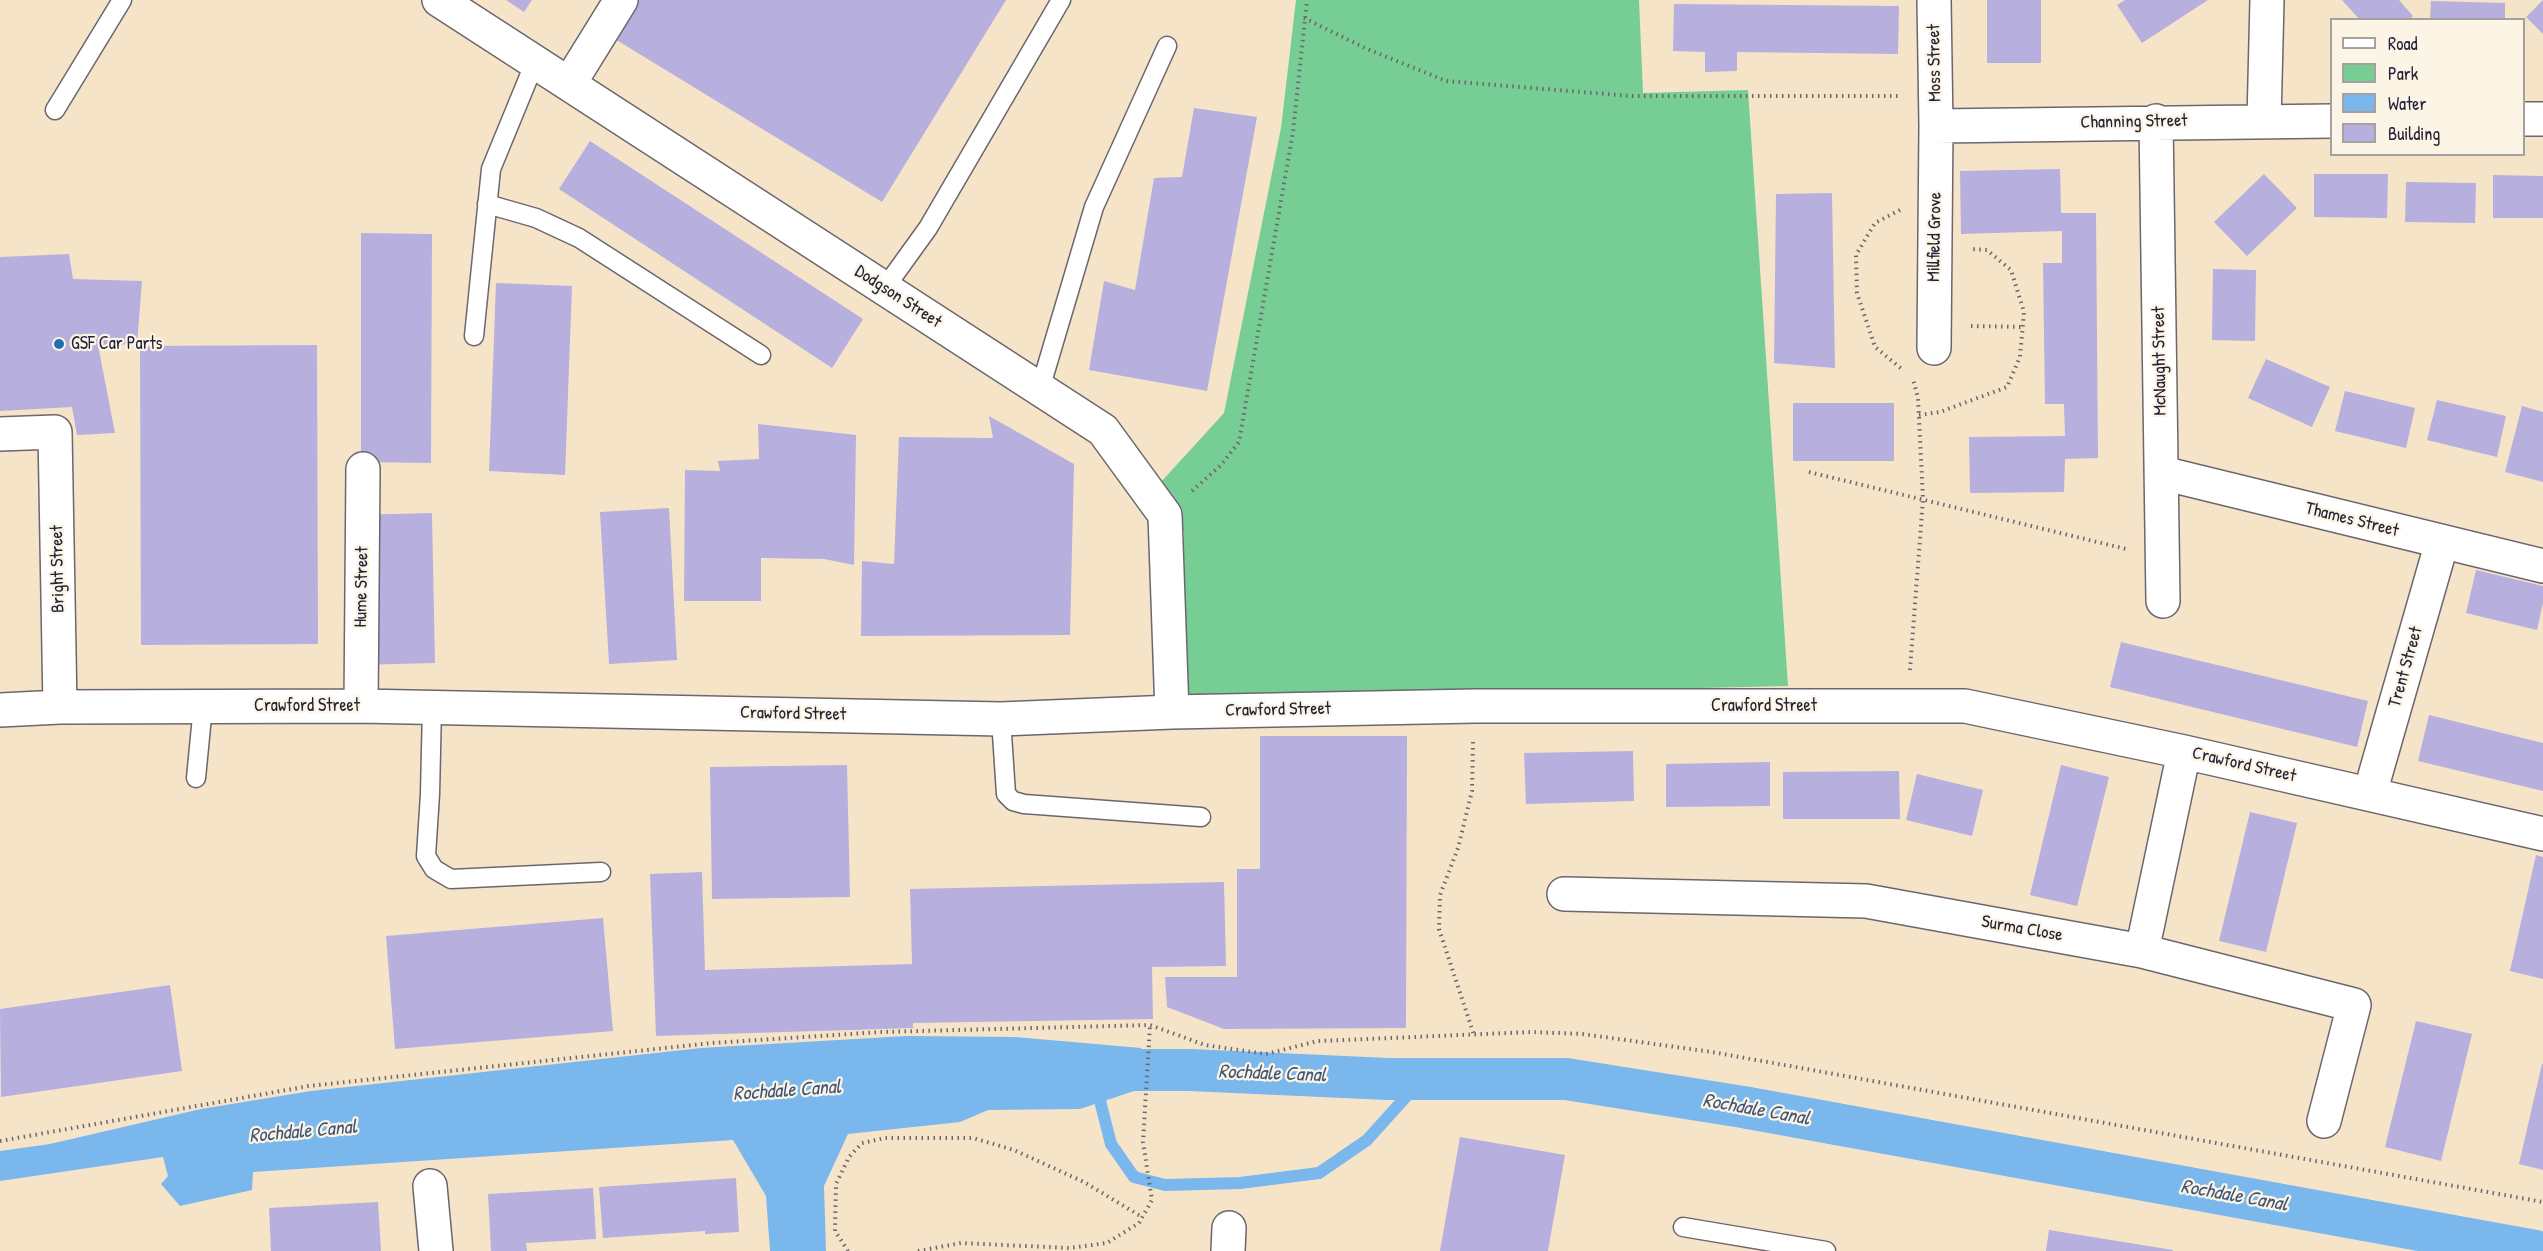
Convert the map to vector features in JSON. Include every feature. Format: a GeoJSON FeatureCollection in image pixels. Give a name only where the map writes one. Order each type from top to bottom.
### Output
{"type":"FeatureCollection","features":[{"type":"Feature","properties":{"kind":"street","name":"Dodgson Street"},"geometry":{"type":"LineString","coordinates":[[439,0],[1103,430],[1165,515]]}},
{"type":"Feature","properties":{"kind":"street"},"geometry":{"type":"LineString","coordinates":[[569,84],[621,0]]}},
{"type":"Feature","properties":{"kind":"street","name":"Moss Street"},"geometry":{"type":"LineString","coordinates":[[1934,0],[1936,111]]}},
{"type":"Feature","properties":{"kind":"street"},"geometry":{"type":"LineString","coordinates":[[2264,121],[2267,0]]}},
{"type":"Feature","properties":{"kind":"street","name":"Channing Street"},"geometry":{"type":"LineString","coordinates":[[1936,111],[2156,121],[2330,121]]}},
{"type":"Feature","properties":{"kind":"street","name":"Millfield Grove"},"geometry":{"type":"LineString","coordinates":[[1934,336],[1936,111]]}},
{"type":"Feature","properties":{"kind":"street"},"geometry":{"type":"LineString","coordinates":[[2525,119],[2543,119]]}},
{"type":"Feature","properties":{"kind":"street","name":"McNaught Street"},"geometry":{"type":"LineString","coordinates":[[2156,121],[2163,601]]}},
{"type":"Feature","properties":{"kind":"street","name":"Bright Street"},"geometry":{"type":"LineString","coordinates":[[0,435],[55,432],[60,706]]}},
{"type":"Feature","properties":{"kind":"street","name":"Hume Street"},"geometry":{"type":"LineString","coordinates":[[361,706],[363,469]]}},
{"type":"Feature","properties":{"kind":"street","name":"Thames Street"},"geometry":{"type":"LineString","coordinates":[[2162,473],[2543,566]]}},
{"type":"Feature","properties":{"kind":"street"},"geometry":{"type":"LineString","coordinates":[[1165,515],[1172,712]]}},
{"type":"Feature","properties":{"kind":"street","name":"Trent Street"},"geometry":{"type":"LineString","coordinates":[[2370,794],[2442,542]]}},
{"type":"Feature","properties":{"kind":"street","name":"Crawford Street"},"geometry":{"type":"LineString","coordinates":[[0,710],[60,706],[361,706],[1001,718],[1475,706],[1965,706],[2184,752],[2543,834]]}},
{"type":"Feature","properties":{"kind":"street"},"geometry":{"type":"LineString","coordinates":[[2142,951],[2184,752]]}},
{"type":"Feature","properties":{"kind":"street","name":"Surma Close"},"geometry":{"type":"LineString","coordinates":[[1564,894],[1866,901],[2142,951],[2354,1005],[2324,1120]]}},
{"type":"Feature","properties":{"kind":"street"},"geometry":{"type":"LineString","coordinates":[[430,1186],[436,1251]]}},
{"type":"Feature","properties":{"kind":"lane"},"geometry":{"type":"LineString","coordinates":[[55,110],[122,0]]}},
{"type":"Feature","properties":{"kind":"lane"},"geometry":{"type":"LineString","coordinates":[[884,289],[928,228],[1061,0]]}},
{"type":"Feature","properties":{"kind":"lane"},"geometry":{"type":"LineString","coordinates":[[1040,389],[1094,207],[1167,46]]}},
{"type":"Feature","properties":{"kind":"lane"},"geometry":{"type":"LineString","coordinates":[[474,336],[490,169],[535,62]]}},
{"type":"Feature","properties":{"kind":"lane"},"geometry":{"type":"LineString","coordinates":[[487,204],[536,218],[579,238],[760,355]]}},
{"type":"Feature","properties":{"kind":"lane"},"geometry":{"type":"LineString","coordinates":[[196,778],[203,706]]}},
{"type":"Feature","properties":{"kind":"lane"},"geometry":{"type":"LineString","coordinates":[[432,707],[426,856],[434,869],[451,879],[601,872]]}},
{"type":"Feature","properties":{"kind":"lane"},"geometry":{"type":"LineString","coordinates":[[1001,718],[1006,794],[1013,801],[1024,804],[1201,817]]}},
{"type":"Feature","properties":{"kind":"lane"},"geometry":{"type":"LineString","coordinates":[[1683,1227],[1826,1251]]}},
{"type":"Feature","properties":{"kind":"path"},"geometry":{"type":"LineString","coordinates":[[1165,515],[1221,465],[1239,442],[1293,132],[1307,0]]}},
{"type":"Feature","properties":{"kind":"path"},"geometry":{"type":"LineString","coordinates":[[1304,18],[1365,48],[1446,81],[1632,96],[1936,111]]}},
{"type":"Feature","properties":{"kind":"path"},"geometry":{"type":"LineString","coordinates":[[1913,378],[1875,347],[1857,293],[1856,255],[1875,223],[1900,210],[1935,198]]}},
{"type":"Feature","properties":{"kind":"path"},"geometry":{"type":"LineString","coordinates":[[1919,415],[1940,412],[2007,387],[2020,357],[2023,327],[2024,312],[2011,270],[1987,250],[1935,247]]}},
{"type":"Feature","properties":{"kind":"path"},"geometry":{"type":"LineString","coordinates":[[1907,706],[1923,499],[1918,398],[1910,368],[1934,336],[2023,327]]}},
{"type":"Feature","properties":{"kind":"path"},"geometry":{"type":"LineString","coordinates":[[1809,472],[2163,558]]}},
{"type":"Feature","properties":{"kind":"path"},"geometry":{"type":"LineString","coordinates":[[1474,1035],[1439,929],[1440,895],[1458,848],[1472,791],[1475,706]]}},
{"type":"Feature","properties":{"kind":"path"},"geometry":{"type":"LineString","coordinates":[[918,1251],[961,1243],[1069,1248],[1107,1243],[1139,1223],[1152,1200],[1143,1142],[1150,1025]]}},
{"type":"Feature","properties":{"kind":"path"},"geometry":{"type":"LineString","coordinates":[[0,1141],[309,1086],[712,1043],[881,1032],[1150,1025],[1205,1045],[1266,1054],[1318,1041],[1532,1032],[1582,1034],[1712,1052],[2543,1202]]}},
{"type":"Feature","properties":{"kind":"path"},"geometry":{"type":"LineString","coordinates":[[848,1251],[835,1231],[836,1184],[849,1157],[862,1143],[885,1138],[973,1138],[1014,1150],[1084,1182],[1143,1217]]}},
{"type":"Feature","properties":{"kind":"green space"},"geometry":{"type":"Polygon","coordinates":[[[1296,0],[1639,0],[1643,93],[1748,90],[1788,686],[1185,700],[1184,532],[1161,482],[1224,413],[1281,128],[1296,0]]]}},
{"type":"Feature","properties":{"kind":"water"},"geometry":{"type":"Polygon","coordinates":[[[906,1036],[1015,1037],[1141,1048],[1140,1089],[1080,1109],[988,1110],[960,1122],[848,1134],[824,1186],[826,1251],[770,1251],[766,1196],[733,1140],[253,1172],[252,1190],[180,1206],[161,1184],[168,1176],[163,1157],[0,1181],[0,1151],[50,1144],[201,1109],[311,1091],[701,1048],[906,1036]]]}},
{"type":"Feature","properties":{"kind":"building"},"geometry":{"type":"Polygon","coordinates":[[[506,0],[532,0],[524,12],[506,0]]]}},
{"type":"Feature","properties":{"kind":"building"},"geometry":{"type":"Polygon","coordinates":[[[626,0],[1006,0],[882,202],[605,33],[626,0]]]}},
{"type":"Feature","properties":{"kind":"building"},"geometry":{"type":"Polygon","coordinates":[[[1987,0],[2041,0],[2041,63],[1987,63],[1987,0]]]}},
{"type":"Feature","properties":{"kind":"building"},"geometry":{"type":"Polygon","coordinates":[[[2125,0],[2208,0],[2142,43],[2117,5],[2125,0]]]}},
{"type":"Feature","properties":{"kind":"building"},"geometry":{"type":"Polygon","coordinates":[[[2342,0],[2399,0],[2413,16],[2411,18],[2358,18],[2342,0]]]}},
{"type":"Feature","properties":{"kind":"building"},"geometry":{"type":"Polygon","coordinates":[[[2543,0],[2543,34],[2526,17],[2543,0]]]}},
{"type":"Feature","properties":{"kind":"building"},"geometry":{"type":"Polygon","coordinates":[[[2431,1],[2505,3],[2505,18],[2430,18],[2431,1]]]}},
{"type":"Feature","properties":{"kind":"building"},"geometry":{"type":"Polygon","coordinates":[[[1674,4],[1899,6],[1898,54],[1737,52],[1737,71],[1705,72],[1705,52],[1673,51],[1674,4]]]}},
{"type":"Feature","properties":{"kind":"building"},"geometry":{"type":"Polygon","coordinates":[[[1194,108],[1257,117],[1207,391],[1089,370],[1104,281],[1135,290],[1154,178],[1182,177],[1194,108]]]}},
{"type":"Feature","properties":{"kind":"building"},"geometry":{"type":"Polygon","coordinates":[[[590,141],[863,319],[832,368],[559,189],[590,141]]]}},
{"type":"Feature","properties":{"kind":"building"},"geometry":{"type":"Polygon","coordinates":[[[2060,169],[2061,213],[2096,213],[2098,458],[2065,459],[2064,492],[1970,493],[1969,437],[2065,436],[2064,404],[2045,404],[2043,263],[2062,263],[2062,231],[1961,234],[1960,171],[2060,169]]]}},
{"type":"Feature","properties":{"kind":"building"},"geometry":{"type":"Polygon","coordinates":[[[2264,174],[2297,208],[2247,256],[2214,222],[2264,174]]]}},
{"type":"Feature","properties":{"kind":"building"},"geometry":{"type":"Polygon","coordinates":[[[2314,174],[2388,174],[2387,218],[2314,217],[2314,174]]]}},
{"type":"Feature","properties":{"kind":"building"},"geometry":{"type":"Polygon","coordinates":[[[2493,175],[2543,176],[2543,218],[2493,218],[2493,175]]]}},
{"type":"Feature","properties":{"kind":"building"},"geometry":{"type":"Polygon","coordinates":[[[2406,182],[2476,183],[2475,223],[2405,222],[2406,182]]]}},
{"type":"Feature","properties":{"kind":"building"},"geometry":{"type":"Polygon","coordinates":[[[1832,193],[1835,368],[1774,363],[1776,194],[1832,193]]]}},
{"type":"Feature","properties":{"kind":"building"},"geometry":{"type":"Polygon","coordinates":[[[361,233],[432,234],[431,463],[361,462],[361,233]]]}},
{"type":"Feature","properties":{"kind":"building","name":"GSF Car Parts"},"geometry":{"type":"Polygon","coordinates":[[[69,254],[73,279],[142,281],[137,344],[98,345],[115,433],[77,435],[72,407],[0,411],[0,257],[69,254]]]}},
{"type":"Feature","properties":{"kind":"building"},"geometry":{"type":"Polygon","coordinates":[[[2213,269],[2256,270],[2255,341],[2212,340],[2213,269]]]}},
{"type":"Feature","properties":{"kind":"building"},"geometry":{"type":"Polygon","coordinates":[[[496,283],[572,286],[565,475],[489,471],[496,283]]]}},
{"type":"Feature","properties":{"kind":"building"},"geometry":{"type":"Polygon","coordinates":[[[317,345],[318,644],[141,645],[140,346],[317,345]]]}},
{"type":"Feature","properties":{"kind":"building"},"geometry":{"type":"Polygon","coordinates":[[[2266,359],[2330,387],[2312,427],[2248,398],[2266,359]]]}},
{"type":"Feature","properties":{"kind":"building"},"geometry":{"type":"Polygon","coordinates":[[[2345,391],[2415,408],[2406,448],[2335,431],[2345,391]]]}},
{"type":"Feature","properties":{"kind":"building"},"geometry":{"type":"Polygon","coordinates":[[[2437,400],[2506,416],[2497,457],[2427,440],[2437,400]]]}},
{"type":"Feature","properties":{"kind":"building"},"geometry":{"type":"Polygon","coordinates":[[[1793,403],[1894,403],[1894,461],[1793,461],[1793,403]]]}},
{"type":"Feature","properties":{"kind":"building"},"geometry":{"type":"Polygon","coordinates":[[[2522,406],[2543,412],[2543,482],[2505,472],[2522,406]]]}},
{"type":"Feature","properties":{"kind":"building"},"geometry":{"type":"Polygon","coordinates":[[[989,416],[1074,464],[1070,635],[861,636],[862,561],[894,564],[899,437],[993,438],[989,416]]]}},
{"type":"Feature","properties":{"kind":"building"},"geometry":{"type":"Polygon","coordinates":[[[758,424],[856,435],[854,565],[824,559],[761,558],[761,601],[684,601],[685,470],[720,471],[718,461],[759,459],[758,424]]]}},
{"type":"Feature","properties":{"kind":"building"},"geometry":{"type":"Polygon","coordinates":[[[669,508],[677,660],[609,664],[600,512],[669,508]]]}},
{"type":"Feature","properties":{"kind":"building"},"geometry":{"type":"Polygon","coordinates":[[[432,513],[435,663],[357,665],[353,515],[432,513]]]}},
{"type":"Feature","properties":{"kind":"building"},"geometry":{"type":"Polygon","coordinates":[[[2476,570],[2543,586],[2543,603],[2537,630],[2466,613],[2476,570]]]}},
{"type":"Feature","properties":{"kind":"building"},"geometry":{"type":"Polygon","coordinates":[[[2121,642],[2368,701],[2357,747],[2110,687],[2121,642]]]}},
{"type":"Feature","properties":{"kind":"building"},"geometry":{"type":"Polygon","coordinates":[[[2429,715],[2543,743],[2543,791],[2418,761],[2429,715]]]}},
{"type":"Feature","properties":{"kind":"building"},"geometry":{"type":"Polygon","coordinates":[[[1260,736],[1407,736],[1406,1028],[1224,1029],[1167,1007],[1165,977],[1237,977],[1237,869],[1260,869],[1260,736]]]}},
{"type":"Feature","properties":{"kind":"building"},"geometry":{"type":"Polygon","coordinates":[[[1633,751],[1634,801],[1526,804],[1524,753],[1633,751]]]}},
{"type":"Feature","properties":{"kind":"building"},"geometry":{"type":"Polygon","coordinates":[[[1770,762],[1770,806],[1666,807],[1666,764],[1770,762]]]}},
{"type":"Feature","properties":{"kind":"building"},"geometry":{"type":"Polygon","coordinates":[[[847,765],[850,897],[712,899],[710,767],[847,765]]]}},
{"type":"Feature","properties":{"kind":"building"},"geometry":{"type":"Polygon","coordinates":[[[2061,765],[2109,777],[2077,906],[2030,895],[2061,765]]]}},
{"type":"Feature","properties":{"kind":"building"},"geometry":{"type":"Polygon","coordinates":[[[1899,771],[1900,819],[1783,819],[1783,772],[1899,771]]]}},
{"type":"Feature","properties":{"kind":"building"},"geometry":{"type":"Polygon","coordinates":[[[1917,774],[1983,790],[1972,836],[1906,820],[1917,774]]]}},
{"type":"Feature","properties":{"kind":"building"},"geometry":{"type":"Polygon","coordinates":[[[2250,812],[2297,823],[2266,952],[2219,941],[2250,812]]]}},
{"type":"Feature","properties":{"kind":"building"},"geometry":{"type":"Polygon","coordinates":[[[2536,855],[2543,857],[2543,979],[2510,971],[2536,855]]]}},
{"type":"Feature","properties":{"kind":"building"},"geometry":{"type":"Polygon","coordinates":[[[702,872],[705,970],[912,964],[910,889],[1224,882],[1226,966],[1152,967],[1153,1019],[913,1023],[913,1028],[656,1036],[650,874],[702,872]]]}},
{"type":"Feature","properties":{"kind":"building"},"geometry":{"type":"Polygon","coordinates":[[[603,918],[613,1031],[395,1049],[386,936],[603,918]]]}},
{"type":"Feature","properties":{"kind":"building"},"geometry":{"type":"Polygon","coordinates":[[[170,985],[182,1071],[1,1097],[0,1009],[170,985]]]}},
{"type":"Feature","properties":{"kind":"building"},"geometry":{"type":"Polygon","coordinates":[[[2416,1021],[2472,1034],[2441,1161],[2385,1147],[2416,1021]]]}},
{"type":"Feature","properties":{"kind":"building"},"geometry":{"type":"Polygon","coordinates":[[[2543,1064],[2543,1170],[2519,1164],[2543,1064]]]}},
{"type":"Feature","properties":{"kind":"building"},"geometry":{"type":"Polygon","coordinates":[[[1460,1137],[1565,1155],[1548,1251],[1440,1251],[1460,1137]]]}},
{"type":"Feature","properties":{"kind":"building"},"geometry":{"type":"Polygon","coordinates":[[[736,1178],[739,1232],[705,1234],[705,1231],[603,1238],[599,1187],[736,1178]]]}},
{"type":"Feature","properties":{"kind":"building"},"geometry":{"type":"Polygon","coordinates":[[[593,1188],[596,1239],[526,1243],[527,1251],[491,1251],[488,1194],[593,1188]]]}},
{"type":"Feature","properties":{"kind":"building"},"geometry":{"type":"Polygon","coordinates":[[[378,1202],[381,1251],[271,1251],[269,1208],[378,1202]]]}},
{"type":"Feature","properties":{"kind":"building"},"geometry":{"type":"Polygon","coordinates":[[[2049,1230],[2173,1250],[2173,1251],[2046,1251],[2049,1230]]]}},
{"type":"Feature","properties":{"kind":"waterway","name":"Rochdale Canal"},"geometry":{"type":"LineString","coordinates":[[1085,1070],[1190,1070],[1388,1079],[1566,1079],[1743,1107],[2535,1251]]}},
{"type":"Feature","properties":{"kind":"waterway"},"geometry":{"type":"LineString","coordinates":[[1097,1089],[1111,1144],[1134,1177],[1165,1185],[1240,1183],[1319,1173],[1367,1140],[1422,1079]]}},
{"type":"Feature","properties":{"kind":"place","name":"GSF Car Parts"},"geometry":{"type":"Point","coordinates":[59,344]}}]}
